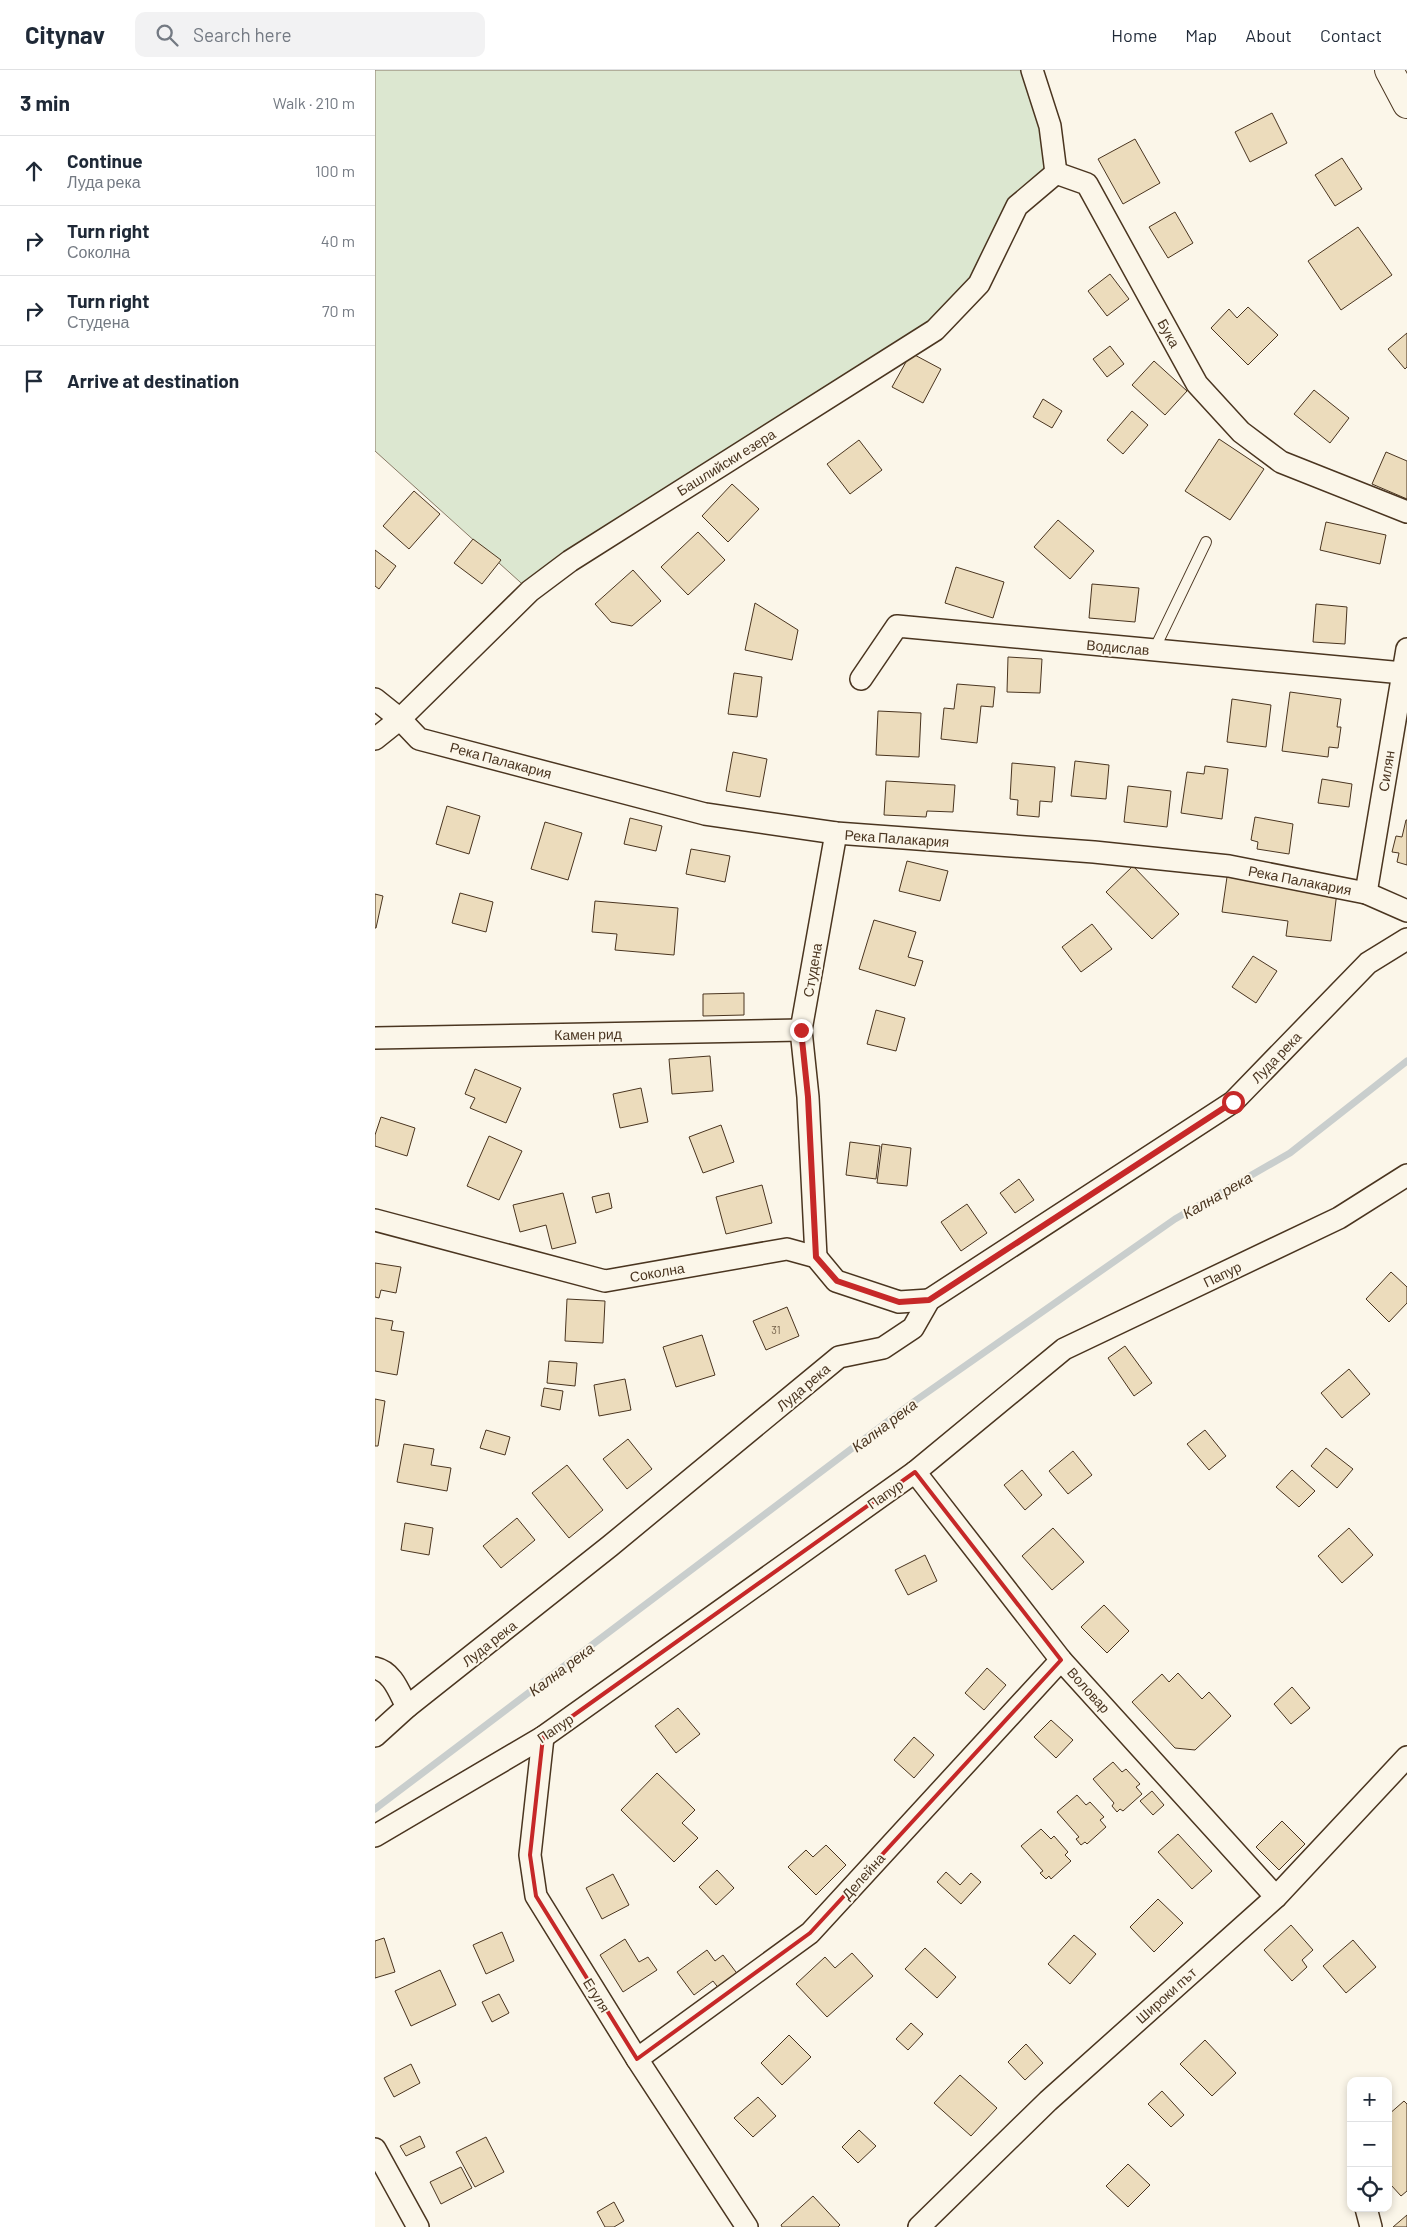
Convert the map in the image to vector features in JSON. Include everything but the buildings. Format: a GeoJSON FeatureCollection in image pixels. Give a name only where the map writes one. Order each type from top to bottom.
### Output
{"type":"FeatureCollection","features":[{"type":"Feature","properties":{"kind":"street"},"geometry":{"type":"LineString","coordinates":[[1032,70],[1050,126],[1056,174]]}},
{"type":"Feature","properties":{"kind":"street"},"geometry":{"type":"LineString","coordinates":[[1389,70],[1407,104]]}},
{"type":"Feature","properties":{"kind":"street","name":"Бука"},"geometry":{"type":"LineString","coordinates":[[1056,174],[1087,184],[1197,384],[1241,432],[1281,462],[1407,512]]}},
{"type":"Feature","properties":{"kind":"street","name":"Башлийски езера"},"geometry":{"type":"LineString","coordinates":[[375,739],[400,719],[530,591],[570,561],[935,330],[979,284],[1017,206],[1056,174]]}},
{"type":"Feature","properties":{"kind":"street","name":"Водислав"},"geometry":{"type":"LineString","coordinates":[[861,679],[897,626],[1403,673]]}},
{"type":"Feature","properties":{"kind":"street","name":"Силян"},"geometry":{"type":"LineString","coordinates":[[1366,893],[1407,649]]}},
{"type":"Feature","properties":{"kind":"street","name":"Река Палакария"},"geometry":{"type":"LineString","coordinates":[[375,699],[400,719],[419,739],[696,812],[836,833],[1094,852],[1229,866],[1366,893],[1407,911]]}},
{"type":"Feature","properties":{"kind":"street","name":"Студена"},"geometry":{"type":"LineString","coordinates":[[816,1257],[808,1097],[801,1030],[836,833]]}},
{"type":"Feature","properties":{"kind":"street","name":"Луда река"},"geometry":{"type":"LineString","coordinates":[[375,1736],[407,1707],[610,1546],[839,1357],[883,1348],[913,1328],[929,1300],[1233,1102],[1368,962],[1407,939]]}},
{"type":"Feature","properties":{"kind":"street","name":"Камен рид"},"geometry":{"type":"LineString","coordinates":[[375,1038],[801,1030]]}},
{"type":"Feature","properties":{"kind":"street","name":"Папур"},"geometry":{"type":"LineString","coordinates":[[375,1836],[543,1737],[915,1472],[1064,1349],[1339,1218],[1407,1175]]}},
{"type":"Feature","properties":{"kind":"street","name":"Соколна"},"geometry":{"type":"LineString","coordinates":[[375,1220],[605,1281],[787,1250],[816,1257]]}},
{"type":"Feature","properties":{"kind":"street"},"geometry":{"type":"LineString","coordinates":[[816,1257],[837,1281],[899,1302],[929,1300]]}},
{"type":"Feature","properties":{"kind":"street","name":"Воловар"},"geometry":{"type":"LineString","coordinates":[[915,1472],[1061,1660],[1276,1897]]}},
{"type":"Feature","properties":{"kind":"street","name":"Делейна"},"geometry":{"type":"LineString","coordinates":[[637,2059],[810,1934],[1061,1660]]}},
{"type":"Feature","properties":{"kind":"street"},"geometry":{"type":"LineString","coordinates":[[375,1668],[384,1670],[391,1677],[407,1707]]}},
{"type":"Feature","properties":{"kind":"street","name":"Егуля"},"geometry":{"type":"LineString","coordinates":[[543,1737],[530,1855],[535,1896],[637,2059],[747,2227]]}},
{"type":"Feature","properties":{"kind":"street","name":"Широки път"},"geometry":{"type":"LineString","coordinates":[[919,2227],[1048,2101],[1276,1897],[1407,1757]]}},
{"type":"Feature","properties":{"kind":"street"},"geometry":{"type":"LineString","coordinates":[[375,2149],[411,2226]]}},
{"type":"Feature","properties":{"kind":"street"},"geometry":{"type":"LineString","coordinates":[[1367,2212],[1371,2227]]}},
{"type":"Feature","properties":{"kind":"lane"},"geometry":{"type":"LineString","coordinates":[[1154,650],[1206,542]]}},
{"type":"Feature","properties":{"kind":"highlighted area"},"geometry":{"type":"Polygon","coordinates":[[[915,1472],[1061,1660],[810,1933],[637,2059],[536,1896],[530,1855],[543,1737],[915,1472]]]}},
{"type":"Feature","properties":{"kind":"green space"},"geometry":{"type":"Polygon","coordinates":[[[375,70],[1032,70],[1056,173],[1017,206],[979,284],[935,330],[530,591],[375,451],[375,70]]]}},
{"type":"Feature","properties":{"kind":"waterway","name":"Кална река"},"geometry":{"type":"LineString","coordinates":[[375,1809],[912,1403],[1175,1219],[1290,1153],[1407,1061]]}},
{"type":"Feature","properties":{"kind":"route"},"geometry":{"type":"LineString","coordinates":[[801,1030],[808,1097],[816,1257],[837,1281],[899,1302],[929,1300],[1233,1102]]}}]}
